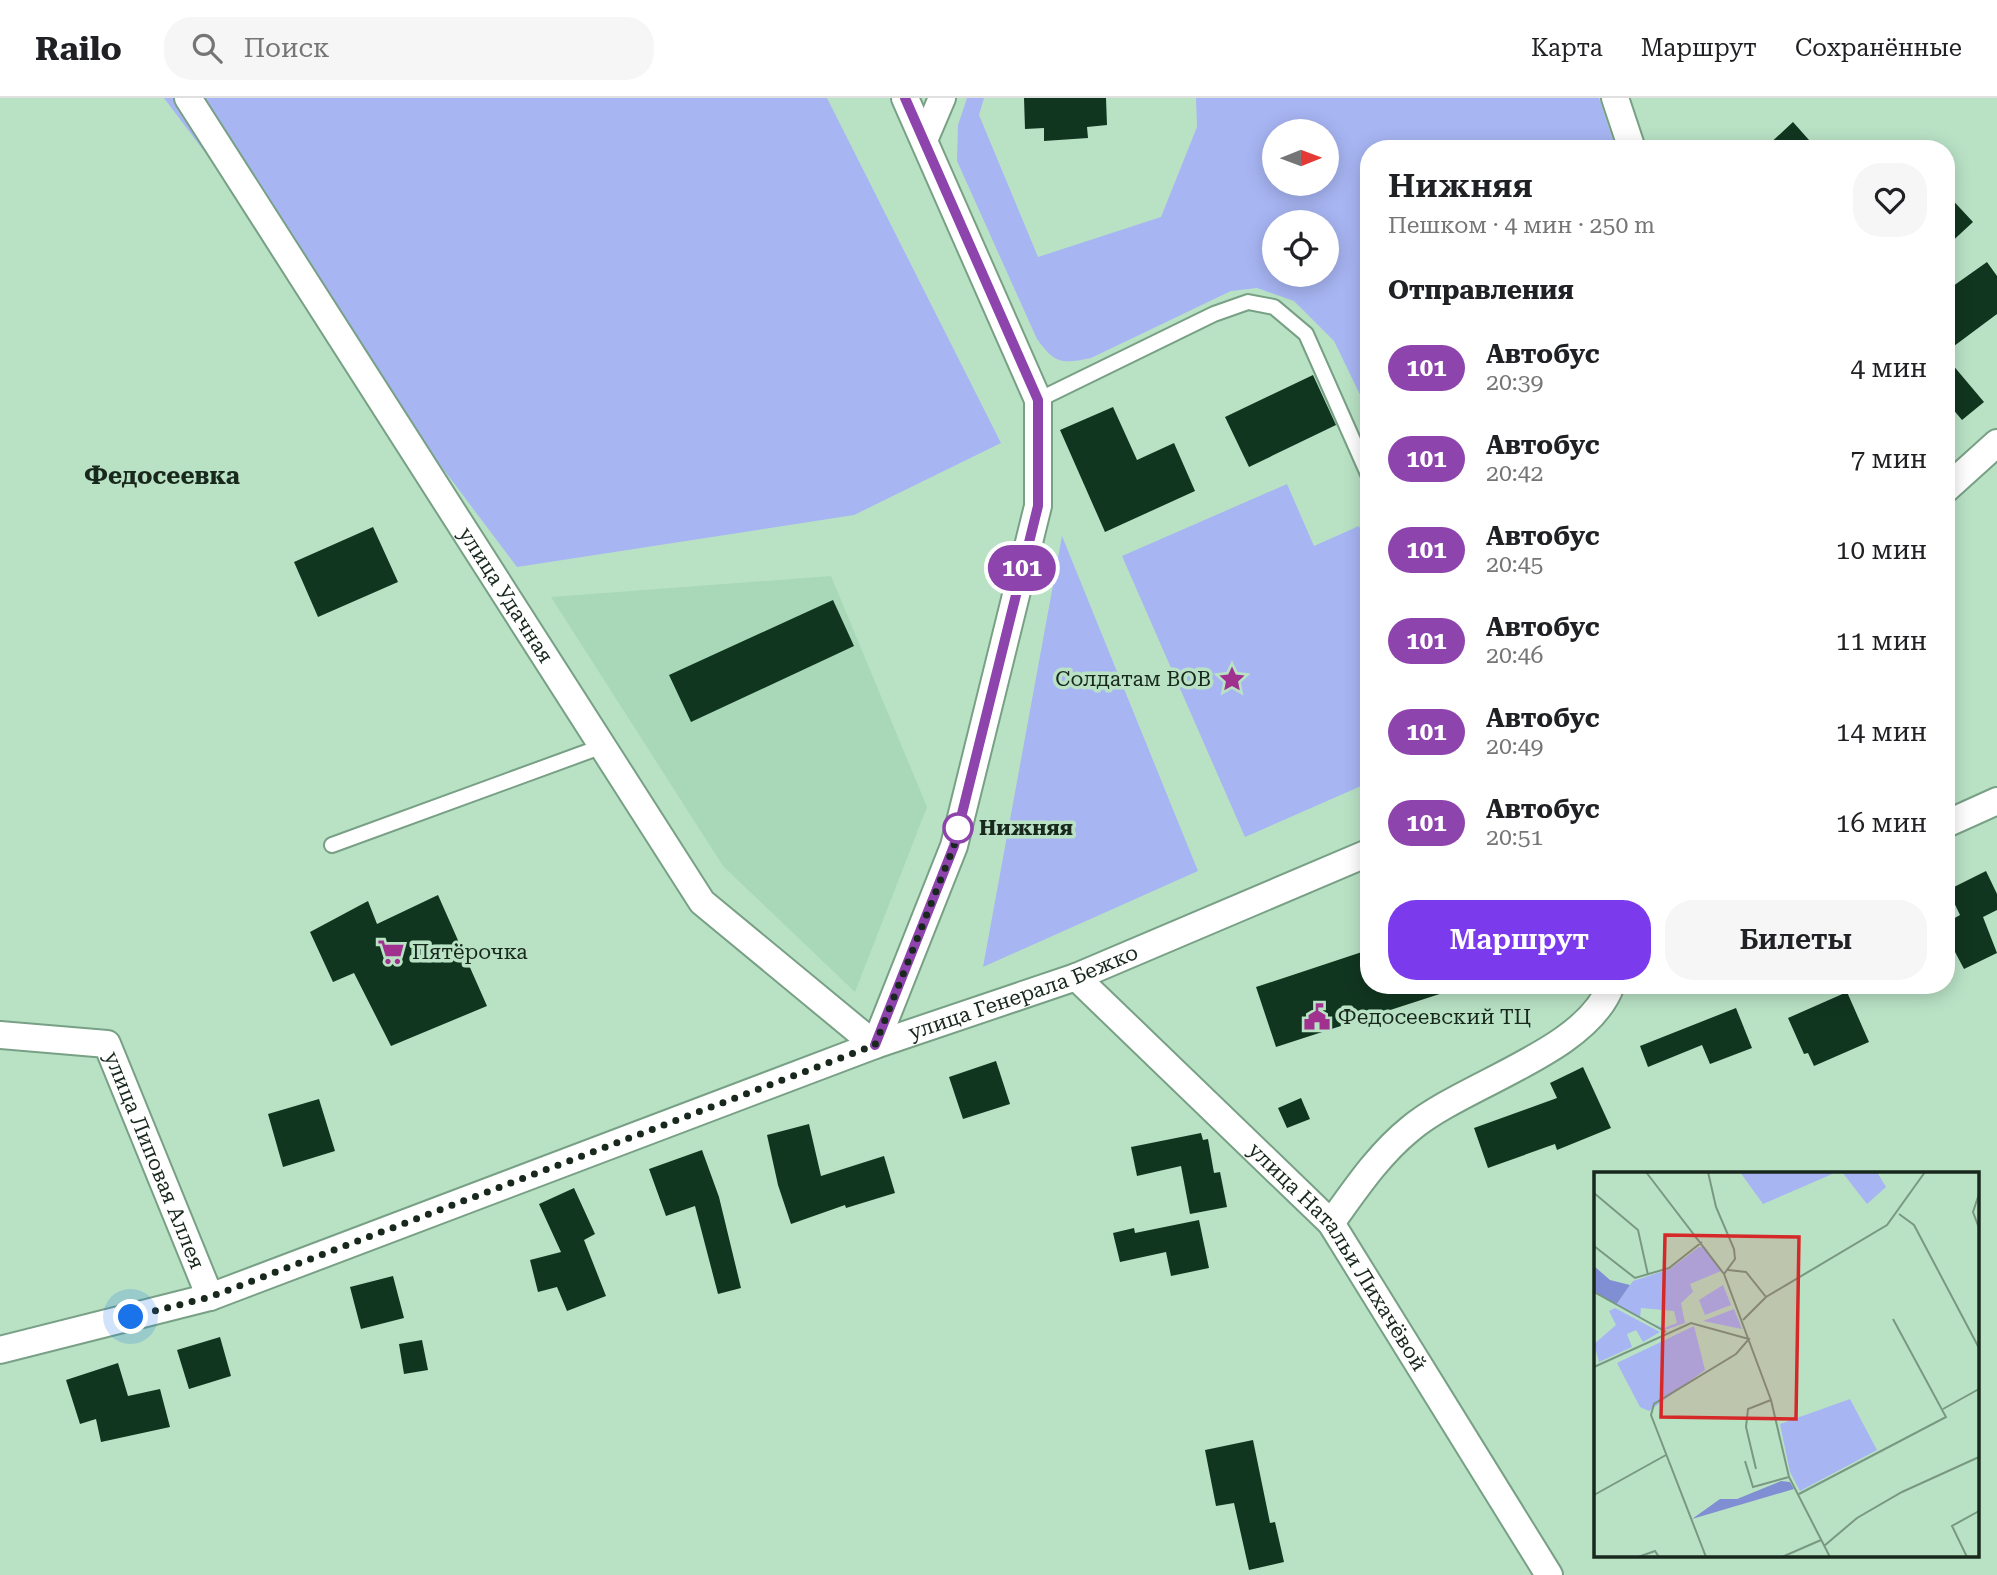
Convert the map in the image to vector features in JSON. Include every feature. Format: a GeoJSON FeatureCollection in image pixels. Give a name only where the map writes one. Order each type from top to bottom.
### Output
{"type":"FeatureCollection","features":[{"type":"Feature","properties":{"kind":"street","name":"улица Удачная"},"geometry":{"type":"LineString","coordinates":[[188,98],[702,902],[875,1045]]}},
{"type":"Feature","properties":{"kind":"street"},"geometry":{"type":"LineString","coordinates":[[875,1045],[957,832],[1038,506],[1038,400],[925,138],[905,98]]}},
{"type":"Feature","properties":{"kind":"street"},"geometry":{"type":"LineString","coordinates":[[925,138],[942,98]]}},
{"type":"Feature","properties":{"kind":"street"},"geometry":{"type":"LineString","coordinates":[[1615,98],[1629,140]]}},
{"type":"Feature","properties":{"kind":"street"},"geometry":{"type":"LineString","coordinates":[[1955,481],[1997,443]]}},
{"type":"Feature","properties":{"kind":"street"},"geometry":{"type":"LineString","coordinates":[[1955,820],[1997,801]]}},
{"type":"Feature","properties":{"kind":"street","name":"улица Генерала Бежко"},"geometry":{"type":"LineString","coordinates":[[0,1350],[210,1297],[875,1045],[1076,977],[1360,856]]}},
{"type":"Feature","properties":{"kind":"street","name":"улица Натальи Лихачёвой"},"geometry":{"type":"LineString","coordinates":[[1076,977],[1331,1223],[1549,1575]]}},
{"type":"Feature","properties":{"kind":"street"},"geometry":{"type":"LineString","coordinates":[[1331,1223],[1368,1170],[1410,1128],[1473,1088],[1558,1045],[1605,1003],[1608,994]]}},
{"type":"Feature","properties":{"kind":"street","name":"улица Липовая Аллея"},"geometry":{"type":"LineString","coordinates":[[0,1035],[107,1044],[210,1297]]}},
{"type":"Feature","properties":{"kind":"lane"},"geometry":{"type":"LineString","coordinates":[[1038,400],[1214,314],[1248,302],[1274,307],[1306,334],[1360,456]]}},
{"type":"Feature","properties":{"kind":"lane"},"geometry":{"type":"LineString","coordinates":[[332,845],[603,746]]}},
{"type":"Feature","properties":{"kind":"shaded area"},"geometry":{"type":"Polygon","coordinates":[[[164,98],[827,98],[1001,443],[854,515],[517,567],[164,98]]]}},
{"type":"Feature","properties":{"kind":"shaded area"},"geometry":{"type":"Polygon","coordinates":[[[967,98],[984,98],[979,115],[1038,257],[1161,217],[1197,127],[1196,98],[1599,98],[1613,140],[1360,140],[1360,395],[1334,341],[1294,301],[1257,288],[1231,291],[1091,358],[1066,361],[1054,358],[1037,339],[957,161],[958,125],[967,98]]]}},
{"type":"Feature","properties":{"kind":"shaded area"},"geometry":{"type":"Polygon","coordinates":[[[1287,484],[1314,546],[1359,526],[1360,787],[1245,837],[1122,556],[1287,484]]]}},
{"type":"Feature","properties":{"kind":"shaded area"},"geometry":{"type":"Polygon","coordinates":[[[1062,536],[1198,871],[983,967],[1062,536]]]}},
{"type":"Feature","properties":{"kind":"shaded area"},"geometry":{"type":"Polygon","coordinates":[[[831,576],[927,807],[855,992],[723,866],[551,597],[831,576]]]}},
{"type":"Feature","properties":{"kind":"building"},"geometry":{"type":"Polygon","coordinates":[[[1024,98],[1106,98],[1107,125],[1087,127],[1088,138],[1044,141],[1044,128],[1025,129],[1024,98]]]}},
{"type":"Feature","properties":{"kind":"building"},"geometry":{"type":"Polygon","coordinates":[[[1793,122],[1809,140],[1774,140],[1793,122]]]}},
{"type":"Feature","properties":{"kind":"building"},"geometry":{"type":"Polygon","coordinates":[[[1955,203],[1973,222],[1955,239],[1955,203]]]}},
{"type":"Feature","properties":{"kind":"building"},"geometry":{"type":"Polygon","coordinates":[[[1987,262],[1997,276],[1997,314],[1955,345],[1955,285],[1987,262]]]}},
{"type":"Feature","properties":{"kind":"building"},"geometry":{"type":"Polygon","coordinates":[[[1955,368],[1984,402],[1962,420],[1955,412],[1955,368]]]}},
{"type":"Feature","properties":{"kind":"building"},"geometry":{"type":"Polygon","coordinates":[[[1313,375],[1336,425],[1249,467],[1225,417],[1313,375]]]}},
{"type":"Feature","properties":{"kind":"building"},"geometry":{"type":"Polygon","coordinates":[[[1113,407],[1137,460],[1174,443],[1195,491],[1105,532],[1060,430],[1113,407]]]}},
{"type":"Feature","properties":{"kind":"building"},"geometry":{"type":"Polygon","coordinates":[[[373,527],[398,582],[318,617],[294,562],[373,527]]]}},
{"type":"Feature","properties":{"kind":"building"},"geometry":{"type":"Polygon","coordinates":[[[833,600],[854,646],[691,722],[669,675],[833,600]]]}},
{"type":"Feature","properties":{"kind":"building"},"geometry":{"type":"Polygon","coordinates":[[[1986,871],[1997,894],[1997,910],[1983,917],[1997,953],[1964,969],[1955,952],[1955,918],[1960,915],[1955,905],[1955,886],[1986,871]]]}},
{"type":"Feature","properties":{"kind":"building","name":"Пятёрочка"},"geometry":{"type":"Polygon","coordinates":[[[438,895],[487,1006],[391,1046],[354,973],[333,982],[310,932],[368,901],[377,924],[438,895]]]}},
{"type":"Feature","properties":{"kind":"building","name":"Федосеевский ТЦ"},"geometry":{"type":"Polygon","coordinates":[[[1360,953],[1360,994],[1440,994],[1276,1047],[1256,987],[1360,953]]]}},
{"type":"Feature","properties":{"kind":"building"},"geometry":{"type":"Polygon","coordinates":[[[1848,994],[1869,1042],[1814,1066],[1808,1053],[1804,1054],[1788,1018],[1848,994]]]}},
{"type":"Feature","properties":{"kind":"building"},"geometry":{"type":"Polygon","coordinates":[[[1736,1008],[1752,1048],[1710,1064],[1702,1045],[1648,1067],[1640,1046],[1736,1008]]]}},
{"type":"Feature","properties":{"kind":"building"},"geometry":{"type":"Polygon","coordinates":[[[996,1061],[1010,1104],[963,1119],[949,1077],[996,1061]]]}},
{"type":"Feature","properties":{"kind":"building"},"geometry":{"type":"Polygon","coordinates":[[[1583,1067],[1611,1128],[1557,1150],[1555,1144],[1488,1168],[1474,1128],[1557,1098],[1550,1083],[1583,1067]]]}},
{"type":"Feature","properties":{"kind":"building"},"geometry":{"type":"Polygon","coordinates":[[[1301,1098],[1310,1119],[1287,1128],[1278,1108],[1301,1098]]]}},
{"type":"Feature","properties":{"kind":"building"},"geometry":{"type":"Polygon","coordinates":[[[319,1099],[335,1151],[283,1167],[268,1114],[319,1099]]]}},
{"type":"Feature","properties":{"kind":"building"},"geometry":{"type":"Polygon","coordinates":[[[809,1124],[821,1176],[884,1156],[895,1193],[846,1208],[845,1205],[791,1224],[778,1185],[767,1135],[809,1124]]]}},
{"type":"Feature","properties":{"kind":"building"},"geometry":{"type":"Polygon","coordinates":[[[1201,1133],[1203,1140],[1208,1139],[1214,1173],[1220,1172],[1227,1207],[1190,1214],[1181,1166],[1137,1176],[1131,1147],[1201,1133]]]}},
{"type":"Feature","properties":{"kind":"building"},"geometry":{"type":"Polygon","coordinates":[[[702,1150],[719,1197],[741,1288],[718,1294],[695,1206],[666,1216],[649,1169],[702,1150]]]}},
{"type":"Feature","properties":{"kind":"building"},"geometry":{"type":"Polygon","coordinates":[[[574,1188],[595,1234],[584,1240],[606,1296],[567,1311],[557,1287],[538,1292],[530,1260],[561,1252],[539,1204],[574,1188]]]}},
{"type":"Feature","properties":{"kind":"building"},"geometry":{"type":"Polygon","coordinates":[[[1199,1220],[1209,1268],[1171,1276],[1166,1252],[1120,1262],[1113,1233],[1134,1228],[1135,1233],[1199,1220]]]}},
{"type":"Feature","properties":{"kind":"building"},"geometry":{"type":"Polygon","coordinates":[[[393,1276],[404,1318],[361,1329],[350,1287],[393,1276]]]}},
{"type":"Feature","properties":{"kind":"building"},"geometry":{"type":"Polygon","coordinates":[[[220,1337],[231,1376],[189,1389],[177,1350],[220,1337]]]}},
{"type":"Feature","properties":{"kind":"building"},"geometry":{"type":"Polygon","coordinates":[[[422,1340],[428,1370],[404,1374],[399,1344],[422,1340]]]}},
{"type":"Feature","properties":{"kind":"building"},"geometry":{"type":"Polygon","coordinates":[[[118,1363],[128,1396],[160,1389],[170,1427],[101,1442],[96,1419],[80,1424],[66,1380],[118,1363]]]}},
{"type":"Feature","properties":{"kind":"building"},"geometry":{"type":"Polygon","coordinates":[[[1253,1440],[1270,1523],[1275,1522],[1284,1562],[1249,1570],[1234,1503],[1216,1506],[1205,1450],[1253,1440]]]}},
{"type":"Feature","properties":{"kind":"bus line","name":"101"},"geometry":{"type":"LineString","coordinates":[[875,1045],[954,846],[1038,506],[1038,400],[925,138],[905,98]]}},
{"type":"Feature","properties":{"kind":"place","name":"Солдатам ВОВ"},"geometry":{"type":"Point","coordinates":[1232,679]}},
{"type":"Feature","properties":{"kind":"place","name":"Нижняя"},"geometry":{"type":"Point","coordinates":[958,828]}},
{"type":"Feature","properties":{"kind":"place","name":"Пятёрочка"},"geometry":{"type":"Point","coordinates":[391,952]}},
{"type":"Feature","properties":{"kind":"place","name":"Федосеевский ТЦ"},"geometry":{"type":"Point","coordinates":[1317,1017]}},
{"type":"Feature","properties":{"kind":"district","name":"Федосеевка"},"geometry":{"type":"Point","coordinates":[162,476]}},
{"type":"Feature","properties":{"kind":"route"},"geometry":{"type":"LineString","coordinates":[[131,1317],[210,1297],[875,1045],[954,846],[960,819],[958,828]]}}]}
